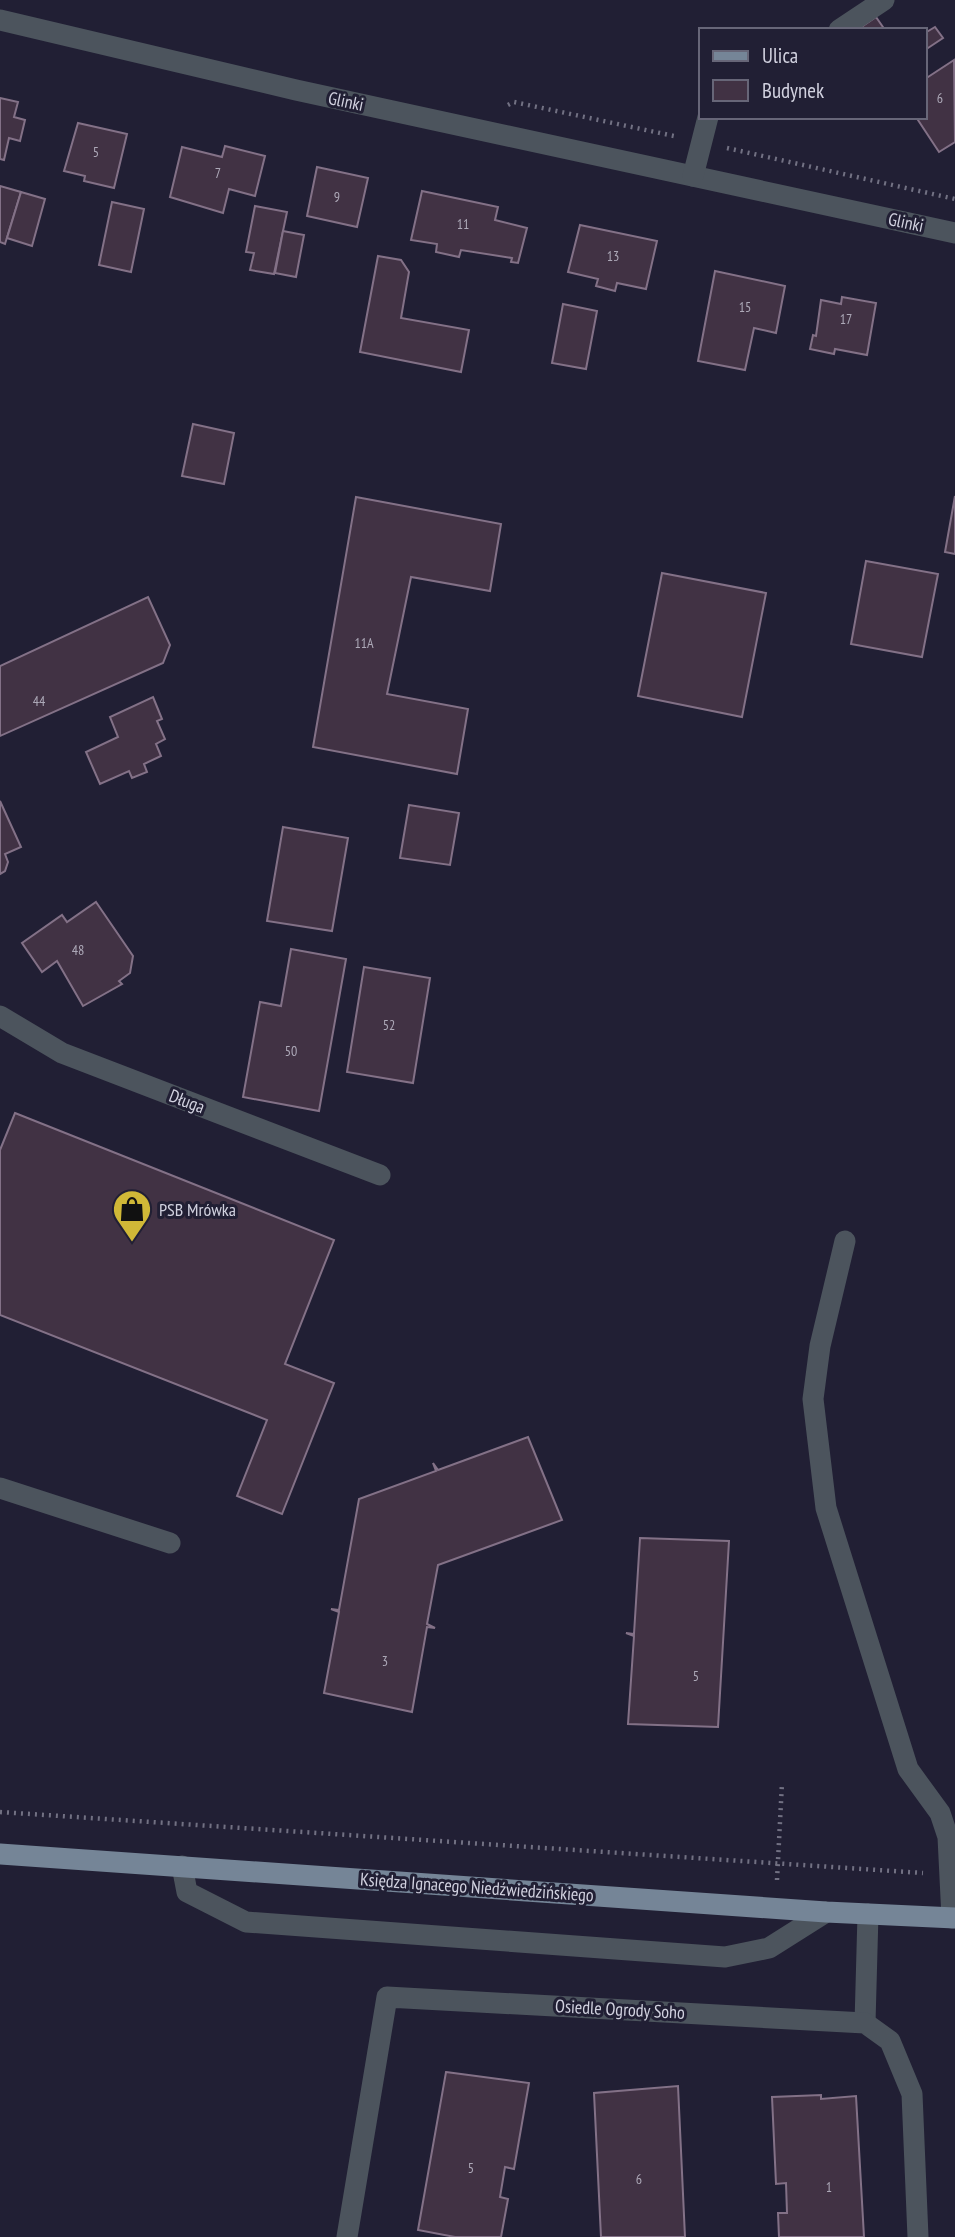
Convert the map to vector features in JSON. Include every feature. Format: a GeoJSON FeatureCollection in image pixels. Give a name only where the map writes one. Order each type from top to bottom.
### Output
{"type":"FeatureCollection","features":[{"type":"Feature","properties":{"kind":"main road","name":"Księdza Ignacego Niedźwiedzińskiego"},"geometry":{"type":"LineString","coordinates":[[0,1854],[776,1909],[953,1918]]}},
{"type":"Feature","properties":{"kind":"street"},"geometry":{"type":"LineString","coordinates":[[842,28],[884,0]]}},
{"type":"Feature","properties":{"kind":"street","name":"Glinki"},"geometry":{"type":"LineString","coordinates":[[0,20],[296,90],[955,233]]}},
{"type":"Feature","properties":{"kind":"street"},"geometry":{"type":"LineString","coordinates":[[693,176],[707,119]]}},
{"type":"Feature","properties":{"kind":"street","name":"Długa"},"geometry":{"type":"LineString","coordinates":[[0,1016],[62,1052],[380,1175]]}},
{"type":"Feature","properties":{"kind":"street"},"geometry":{"type":"LineString","coordinates":[[845,1241],[820,1346],[813,1399],[826,1508],[908,1769],[940,1813],[948,1837],[953,1918]]}},
{"type":"Feature","properties":{"kind":"street"},"geometry":{"type":"LineString","coordinates":[[0,1488],[170,1543]]}},
{"type":"Feature","properties":{"kind":"street"},"geometry":{"type":"LineString","coordinates":[[182,1866],[187,1892],[246,1922],[725,1957],[769,1948],[826,1912]]}},
{"type":"Feature","properties":{"kind":"street"},"geometry":{"type":"LineString","coordinates":[[868,1914],[865,2022],[890,2041],[912,2094],[918,2237]]}},
{"type":"Feature","properties":{"kind":"street","name":"Osiedle Ogrody Soho"},"geometry":{"type":"LineString","coordinates":[[347,2237],[387,1997],[865,2022]]}},
{"type":"Feature","properties":{"kind":"path"},"geometry":{"type":"LineString","coordinates":[[776,1909],[782,1783]]}},
{"type":"Feature","properties":{"kind":"path"},"geometry":{"type":"LineString","coordinates":[[0,1812],[777,1865],[950,1874]]}},
{"type":"Feature","properties":{"kind":"building"},"geometry":{"type":"Polygon","coordinates":[[[876,17],[884,28],[860,28],[876,17]]]}},
{"type":"Feature","properties":{"kind":"building"},"geometry":{"type":"Polygon","coordinates":[[[935,27],[943,38],[927,49],[927,32],[935,27]]]}},
{"type":"Feature","properties":{"kind":"building"},"geometry":{"type":"Polygon","coordinates":[[[954,60],[955,142],[939,152],[917,119],[927,119],[927,78],[954,60]]]}},
{"type":"Feature","properties":{"kind":"building"},"geometry":{"type":"Polygon","coordinates":[[[0,98],[18,102],[14,117],[25,120],[20,141],[9,138],[4,160],[0,159],[0,98]]]}},
{"type":"Feature","properties":{"kind":"building"},"geometry":{"type":"Polygon","coordinates":[[[78,123],[127,134],[114,188],[84,181],[85,176],[64,171],[78,123]]]}},
{"type":"Feature","properties":{"kind":"building"},"geometry":{"type":"Polygon","coordinates":[[[225,146],[265,156],[255,196],[229,189],[223,213],[170,197],[182,147],[222,157],[225,146]]]}},
{"type":"Feature","properties":{"kind":"building"},"geometry":{"type":"Polygon","coordinates":[[[317,167],[368,178],[357,227],[307,216],[317,167]]]}},
{"type":"Feature","properties":{"kind":"building"},"geometry":{"type":"Polygon","coordinates":[[[0,186],[21,192],[5,244],[0,242],[0,186]]]}},
{"type":"Feature","properties":{"kind":"building"},"geometry":{"type":"Polygon","coordinates":[[[422,191],[498,207],[495,220],[527,228],[518,263],[511,262],[512,258],[461,250],[459,257],[436,252],[437,244],[411,240],[422,191]]]}},
{"type":"Feature","properties":{"kind":"building"},"geometry":{"type":"Polygon","coordinates":[[[21,192],[45,199],[32,246],[7,238],[21,192]]]}},
{"type":"Feature","properties":{"kind":"building"},"geometry":{"type":"Polygon","coordinates":[[[112,202],[144,209],[131,272],[99,265],[112,202]]]}},
{"type":"Feature","properties":{"kind":"building"},"geometry":{"type":"Polygon","coordinates":[[[255,206],[287,212],[274,274],[250,270],[254,253],[246,252],[255,206]]]}},
{"type":"Feature","properties":{"kind":"building"},"geometry":{"type":"Polygon","coordinates":[[[580,225],[657,241],[646,289],[617,283],[615,291],[596,286],[598,279],[568,272],[580,225]]]}},
{"type":"Feature","properties":{"kind":"building"},"geometry":{"type":"Polygon","coordinates":[[[283,231],[304,235],[296,277],[275,273],[283,231]]]}},
{"type":"Feature","properties":{"kind":"building"},"geometry":{"type":"Polygon","coordinates":[[[378,256],[401,260],[409,272],[401,318],[469,330],[461,372],[360,352],[378,256]]]}},
{"type":"Feature","properties":{"kind":"building"},"geometry":{"type":"Polygon","coordinates":[[[715,271],[785,286],[776,333],[754,328],[745,370],[698,361],[715,271]]]}},
{"type":"Feature","properties":{"kind":"building"},"geometry":{"type":"Polygon","coordinates":[[[842,297],[876,303],[867,355],[835,349],[834,354],[810,349],[813,335],[816,336],[821,300],[841,304],[842,297]]]}},
{"type":"Feature","properties":{"kind":"building"},"geometry":{"type":"Polygon","coordinates":[[[563,304],[597,311],[586,369],[552,363],[563,304]]]}},
{"type":"Feature","properties":{"kind":"building"},"geometry":{"type":"Polygon","coordinates":[[[193,424],[234,433],[224,484],[182,476],[193,424]]]}},
{"type":"Feature","properties":{"kind":"building"},"geometry":{"type":"Polygon","coordinates":[[[955,496],[955,554],[945,552],[955,496]]]}},
{"type":"Feature","properties":{"kind":"building"},"geometry":{"type":"Polygon","coordinates":[[[356,497],[501,524],[490,591],[411,577],[387,694],[468,709],[457,774],[313,747],[356,497]]]}},
{"type":"Feature","properties":{"kind":"building"},"geometry":{"type":"Polygon","coordinates":[[[866,561],[938,574],[922,657],[851,644],[866,561]]]}},
{"type":"Feature","properties":{"kind":"building"},"geometry":{"type":"Polygon","coordinates":[[[662,573],[766,593],[742,717],[638,696],[662,573]]]}},
{"type":"Feature","properties":{"kind":"building"},"geometry":{"type":"Polygon","coordinates":[[[148,597],[170,645],[163,663],[0,736],[0,666],[148,597]]]}},
{"type":"Feature","properties":{"kind":"building"},"geometry":{"type":"Polygon","coordinates":[[[153,697],[162,719],[157,721],[165,739],[156,744],[161,756],[144,764],[147,772],[132,778],[129,771],[100,784],[86,752],[118,737],[110,717],[153,697]]]}},
{"type":"Feature","properties":{"kind":"building"},"geometry":{"type":"Polygon","coordinates":[[[0,801],[21,847],[5,854],[8,862],[5,871],[0,874],[0,801]]]}},
{"type":"Feature","properties":{"kind":"building"},"geometry":{"type":"Polygon","coordinates":[[[409,805],[459,813],[450,865],[400,858],[409,805]]]}},
{"type":"Feature","properties":{"kind":"building"},"geometry":{"type":"Polygon","coordinates":[[[283,827],[348,838],[332,931],[267,921],[283,827]]]}},
{"type":"Feature","properties":{"kind":"building"},"geometry":{"type":"Polygon","coordinates":[[[96,902],[133,956],[130,973],[119,981],[122,984],[83,1006],[57,961],[42,972],[22,943],[62,915],[67,922],[96,902]]]}},
{"type":"Feature","properties":{"kind":"building"},"geometry":{"type":"Polygon","coordinates":[[[291,949],[346,959],[319,1111],[243,1097],[260,1002],[281,1006],[291,949]]]}},
{"type":"Feature","properties":{"kind":"building"},"geometry":{"type":"Polygon","coordinates":[[[364,967],[430,978],[413,1083],[347,1072],[364,967]]]}},
{"type":"Feature","properties":{"kind":"building"},"geometry":{"type":"Polygon","coordinates":[[[15,1113],[334,1240],[285,1364],[334,1383],[282,1514],[237,1496],[267,1420],[0,1315],[0,1150],[15,1113]]]}},
{"type":"Feature","properties":{"kind":"building"},"geometry":{"type":"Polygon","coordinates":[[[528,1437],[562,1520],[438,1565],[427,1624],[435,1628],[427,1627],[412,1712],[324,1693],[339,1612],[331,1609],[339,1610],[359,1499],[436,1471],[433,1463],[438,1470],[528,1437]]]}},
{"type":"Feature","properties":{"kind":"building"},"geometry":{"type":"Polygon","coordinates":[[[640,1538],[729,1541],[718,1727],[628,1724],[634,1636],[626,1633],[634,1634],[640,1538]]]}},
{"type":"Feature","properties":{"kind":"building"},"geometry":{"type":"Polygon","coordinates":[[[446,2072],[529,2083],[514,2169],[505,2167],[500,2197],[508,2199],[501,2237],[455,2237],[418,2230],[446,2072]]]}},
{"type":"Feature","properties":{"kind":"building"},"geometry":{"type":"Polygon","coordinates":[[[678,2086],[685,2237],[601,2237],[594,2093],[678,2086]]]}},
{"type":"Feature","properties":{"kind":"building"},"geometry":{"type":"Polygon","coordinates":[[[821,2095],[821,2099],[856,2096],[864,2237],[779,2237],[778,2213],[787,2213],[786,2183],[776,2184],[772,2097],[821,2095]]]}},
{"type":"Feature","properties":{"kind":"place","name":"PSB Mrówka"},"geometry":{"type":"Point","coordinates":[132,1243]}}]}
